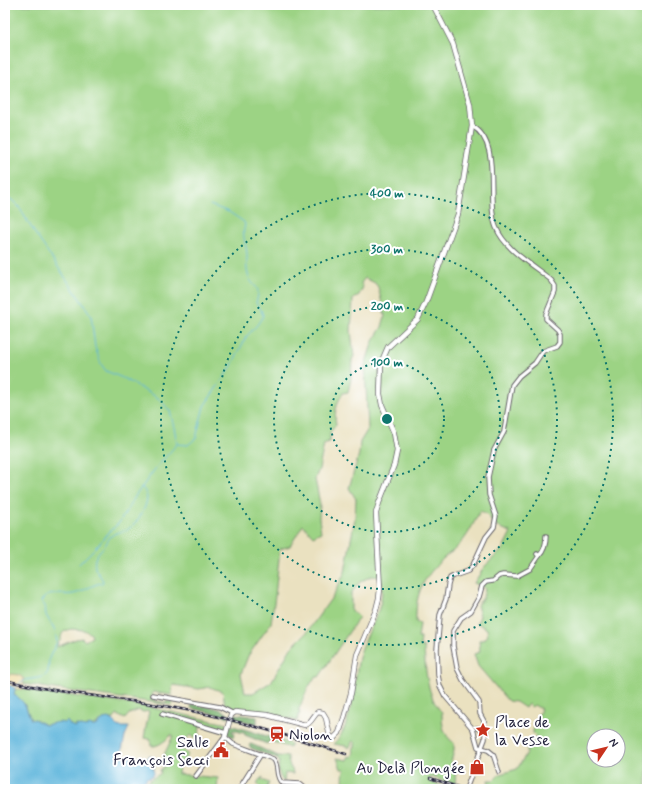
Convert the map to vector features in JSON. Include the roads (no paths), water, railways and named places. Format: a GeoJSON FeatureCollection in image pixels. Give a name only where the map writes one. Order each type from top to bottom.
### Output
{"type":"FeatureCollection","features":[{"type":"Feature","properties":{"kind":"street"},"geometry":{"type":"LineString","coordinates":[[152,695],[223,708],[232,713],[236,712],[267,715],[305,725],[310,723],[316,713],[321,712],[326,718],[330,736],[334,738],[339,733],[349,701],[357,655],[376,610],[379,598],[380,589],[376,513],[397,456],[397,446],[394,434],[382,405],[380,394],[379,375],[381,363],[388,347],[418,319],[426,302],[458,214],[472,126],[471,110],[455,51],[451,39],[433,5]]}},
{"type":"Feature","properties":{"kind":"street"},"geometry":{"type":"LineString","coordinates":[[472,126],[482,133],[488,146],[493,214],[496,227],[512,248],[521,257],[551,280],[555,286],[555,296],[547,311],[546,317],[547,321],[558,330],[560,337],[559,344],[557,346],[543,351],[534,363],[513,382],[510,390],[504,430],[494,450],[488,477],[490,498],[496,516],[494,527],[486,537],[473,565],[468,571],[450,578],[446,599],[440,615],[437,649],[440,686],[445,696],[472,729],[477,745],[493,754],[499,772]]}},
{"type":"Feature","properties":{"kind":"street"},"geometry":{"type":"LineString","coordinates":[[504,430],[506,436]]}},
{"type":"Feature","properties":{"kind":"street"},"geometry":{"type":"LineString","coordinates":[[466,789],[485,739],[486,731],[485,723],[480,714],[479,702],[463,680],[457,668],[453,646],[453,631],[461,618],[470,611],[479,597],[482,586],[486,582],[493,581],[499,576],[503,575],[517,576],[530,569],[546,543],[546,536]]}},
{"type":"Feature","properties":{"kind":"street"},"geometry":{"type":"LineString","coordinates":[[196,776],[226,735],[232,713]]}},
{"type":"Feature","properties":{"kind":"street"},"geometry":{"type":"LineString","coordinates":[[162,714],[226,735],[233,744],[273,759],[282,783],[300,784],[306,789]]}},
{"type":"Feature","properties":{"kind":"street"},"geometry":{"type":"LineString","coordinates":[[477,728],[486,731]]}},
{"type":"Feature","properties":{"kind":"street"},"geometry":{"type":"LineString","coordinates":[[239,789],[261,754]]}},
{"type":"Feature","properties":{"kind":"water"},"geometry":{"type":"Polygon","coordinates":[[[5,685],[12,686],[15,689],[14,695],[23,702],[31,720],[34,719],[45,725],[58,722],[65,723],[67,721],[76,728],[76,725],[86,727],[89,725],[95,726],[103,719],[108,718],[115,722],[117,726],[129,727],[125,736],[121,755],[133,757],[137,756],[140,761],[146,760],[149,755],[154,759],[152,765],[154,773],[151,777],[146,778],[146,780],[137,784],[132,789],[5,789],[5,685]]]}},
{"type":"Feature","properties":{"kind":"waterway"},"geometry":{"type":"LineString","coordinates":[[5,196],[19,207],[34,232],[91,315],[95,347],[101,364],[106,371],[125,379],[158,398],[163,403],[170,411],[177,443]]}},
{"type":"Feature","properties":{"kind":"waterway"},"geometry":{"type":"LineString","coordinates":[[79,564],[119,523],[136,495],[155,469],[177,444],[188,445],[196,438],[204,406],[231,367],[246,337],[263,316],[256,303],[258,297],[257,289],[250,280],[247,272],[244,222],[229,212],[210,205]]}},
{"type":"Feature","properties":{"kind":"waterway"},"geometry":{"type":"LineString","coordinates":[[14,688],[25,680],[44,677],[48,672],[49,658],[57,642],[55,631],[46,615],[45,606],[41,601],[52,594],[73,594],[102,583],[103,581],[95,568],[96,557],[111,536],[124,531],[135,524],[145,507],[147,498],[142,487]]}},
{"type":"Feature","properties":{"kind":"railway"},"geometry":{"type":"LineString","coordinates":[[5,680],[46,689],[192,711],[259,728],[346,754]]}},
{"type":"Feature","properties":{"kind":"railway"},"geometry":{"type":"LineString","coordinates":[[430,778],[464,789]]}},
{"type":"Feature","properties":{"kind":"place","name":"Place de la Vesse"},"geometry":{"type":"Point","coordinates":[483,730]}},
{"type":"Feature","properties":{"kind":"place","name":"Niolon"},"geometry":{"type":"Point","coordinates":[277,734]}},
{"type":"Feature","properties":{"kind":"place","name":"Salle François Secci"},"geometry":{"type":"Point","coordinates":[221,750]}},
{"type":"Feature","properties":{"kind":"place","name":"Au Delà Plongée"},"geometry":{"type":"Point","coordinates":[477,767]}}]}
